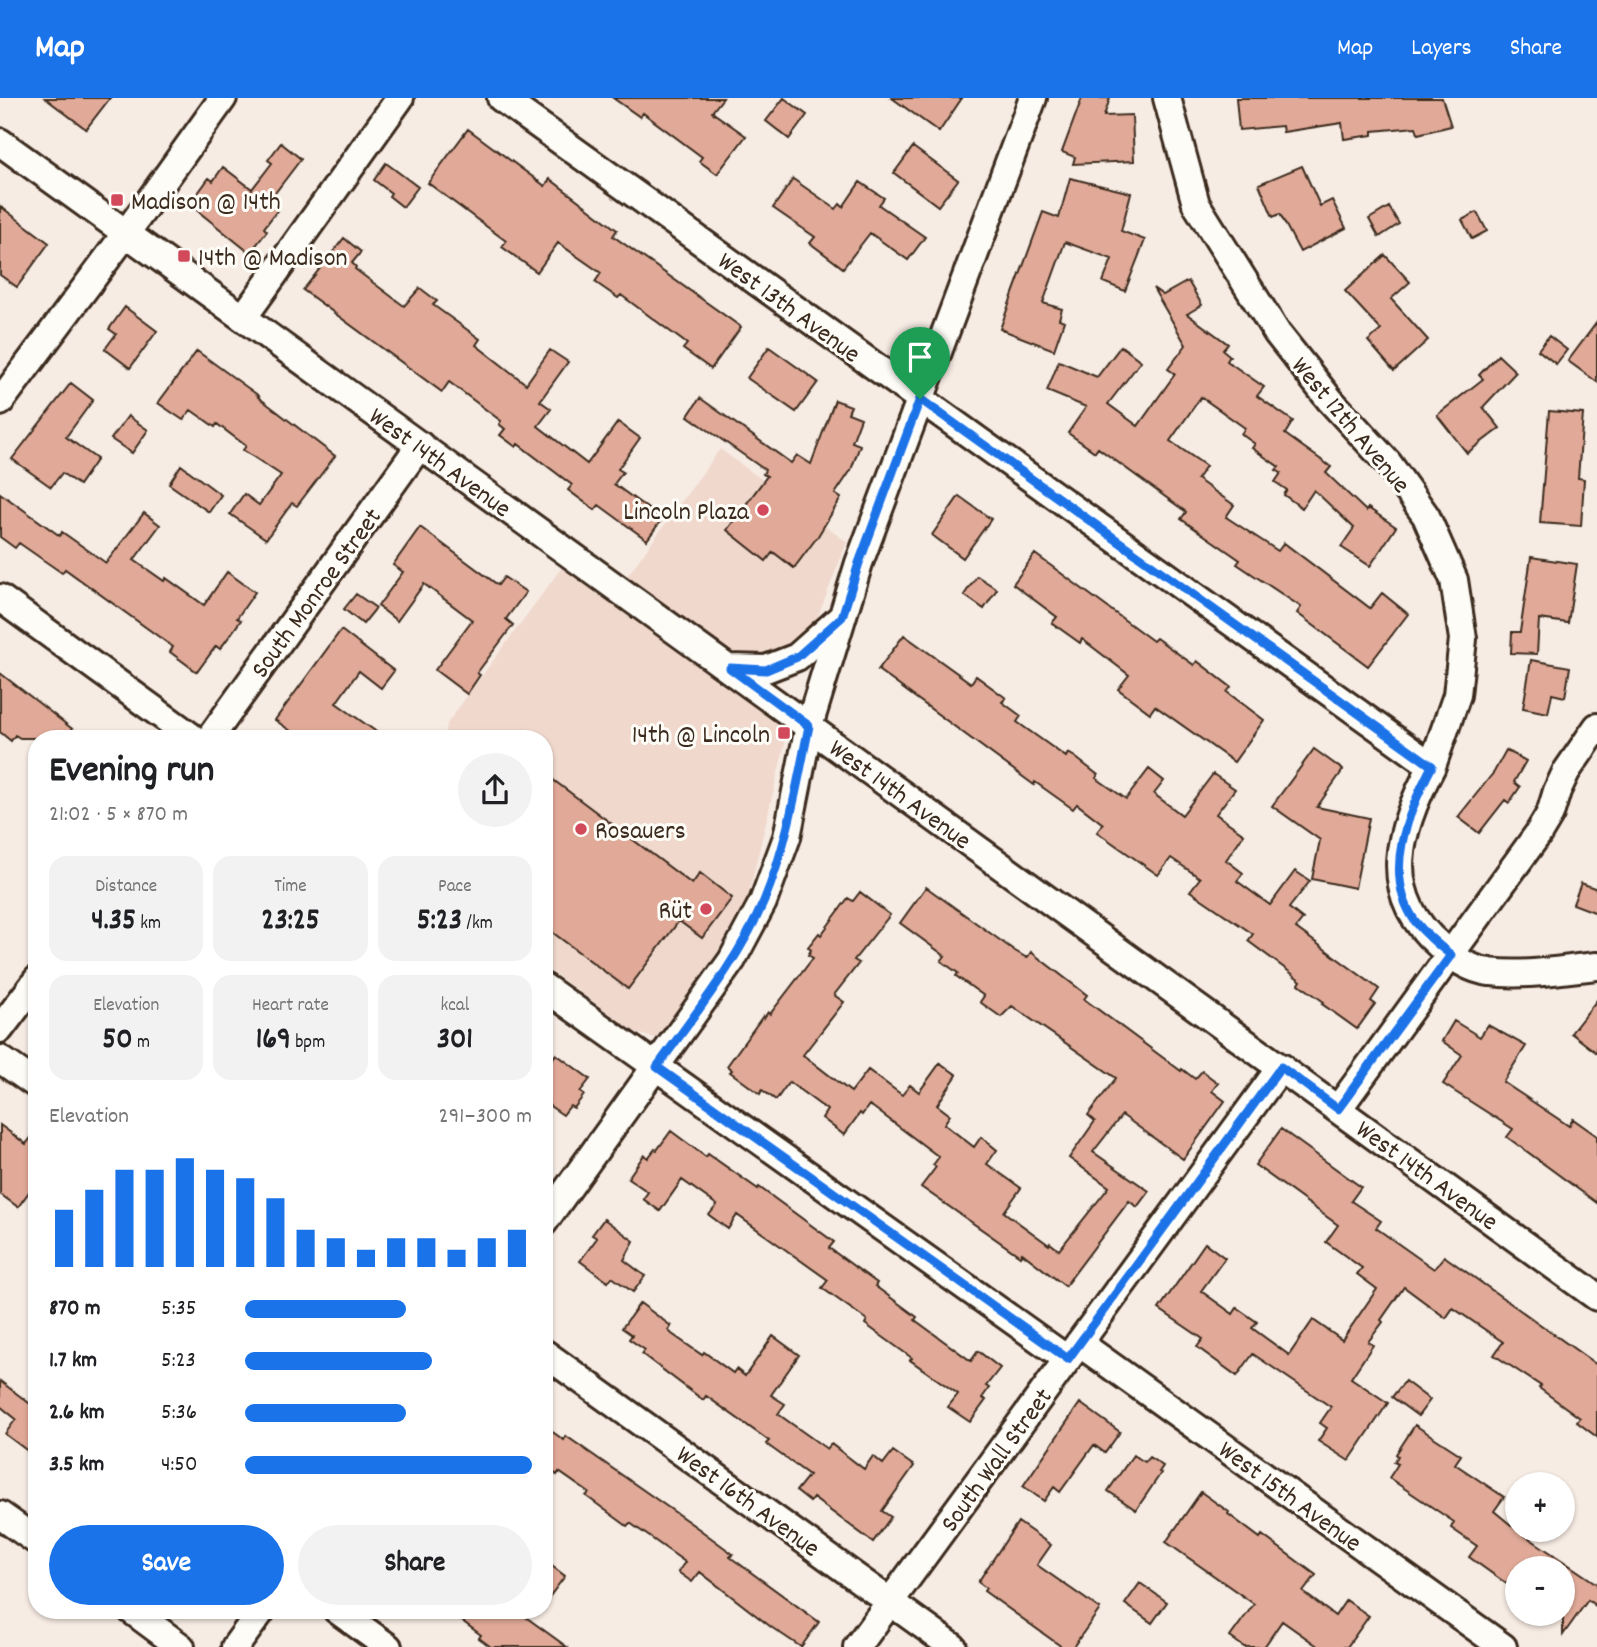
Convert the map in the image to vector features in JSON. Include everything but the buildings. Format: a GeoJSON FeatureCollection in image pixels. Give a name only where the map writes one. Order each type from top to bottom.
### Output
{"type":"FeatureCollection","features":[{"type":"Feature","properties":{"kind":"street"},"geometry":{"type":"LineString","coordinates":[[0,402],[223,98]]}},
{"type":"Feature","properties":{"kind":"street"},"geometry":{"type":"LineString","coordinates":[[243,318],[400,98]]}},
{"type":"Feature","properties":{"kind":"street","name":"West 13th Avenue"},"geometry":{"type":"LineString","coordinates":[[501,98],[1432,766]]}},
{"type":"Feature","properties":{"kind":"street"},"geometry":{"type":"LineString","coordinates":[[553,1210],[732,960],[763,902],[786,836],[809,726],[859,563],[1033,98]]}},
{"type":"Feature","properties":{"kind":"street","name":"West 12th Avenue"},"geometry":{"type":"LineString","coordinates":[[1167,98],[1195,204],[1278,334],[1330,400],[1388,463],[1426,516],[1454,580],[1463,639],[1457,695],[1432,766]]}},
{"type":"Feature","properties":{"kind":"street","name":"West 14th Avenue"},"geometry":{"type":"LineString","coordinates":[[0,142],[1597,1297]]}},
{"type":"Feature","properties":{"kind":"street","name":"South Monroe Street"},"geometry":{"type":"LineString","coordinates":[[216,730],[420,445]]}},
{"type":"Feature","properties":{"kind":"street"},"geometry":{"type":"LineString","coordinates":[[0,598],[181,730]]}},
{"type":"Feature","properties":{"kind":"street"},"geometry":{"type":"LineString","coordinates":[[730,668],[766,670],[797,657],[842,617]]}},
{"type":"Feature","properties":{"kind":"street"},"geometry":{"type":"LineString","coordinates":[[1338,1109],[1538,834],[1550,814],[1566,772],[1597,727]]}},
{"type":"Feature","properties":{"kind":"street"},"geometry":{"type":"LineString","coordinates":[[1432,766],[1405,831],[1399,861],[1403,891],[1414,919],[1428,936],[1466,965],[1488,972],[1597,966]]}},
{"type":"Feature","properties":{"kind":"street"},"geometry":{"type":"LineString","coordinates":[[0,1029],[28,992]]}},
{"type":"Feature","properties":{"kind":"street","name":"West 15th Avenue"},"geometry":{"type":"LineString","coordinates":[[553,993],[1503,1647]]}},
{"type":"Feature","properties":{"kind":"street"},"geometry":{"type":"LineString","coordinates":[[0,1059],[28,1079]]}},
{"type":"Feature","properties":{"kind":"street","name":"South Wall Street"},"geometry":{"type":"LineString","coordinates":[[857,1647],[1281,1067]]}},
{"type":"Feature","properties":{"kind":"street","name":"West 16th Avenue"},"geometry":{"type":"LineString","coordinates":[[553,1359],[953,1647]]}},
{"type":"Feature","properties":{"kind":"street"},"geometry":{"type":"LineString","coordinates":[[0,1514],[28,1534]]}},
{"type":"Feature","properties":{"kind":"street"},"geometry":{"type":"LineString","coordinates":[[143,1619],[181,1647]]}},
{"type":"Feature","properties":{"kind":"street"},"geometry":{"type":"LineString","coordinates":[[235,1647],[255,1619]]}},
{"type":"Feature","properties":{"kind":"street"},"geometry":{"type":"LineString","coordinates":[[349,1619],[388,1647]]}},
{"type":"Feature","properties":{"kind":"shaded area"},"geometry":{"type":"Polygon","coordinates":[[[720,449],[847,542],[817,619],[800,643],[780,655],[737,657],[627,576],[720,449]]]}},
{"type":"Feature","properties":{"kind":"shaded area"},"geometry":{"type":"Polygon","coordinates":[[[565,563],[772,717],[783,734],[785,744],[745,909],[725,950],[666,1032],[654,1038],[636,1033],[553,973],[553,730],[446,730],[448,722],[565,563]]]}},
{"type":"Feature","properties":{"kind":"place","name":"Madison @ 14th"},"geometry":{"type":"Point","coordinates":[117,200]}},
{"type":"Feature","properties":{"kind":"place","name":"14th @ Madison"},"geometry":{"type":"Point","coordinates":[184,256]}},
{"type":"Feature","properties":{"kind":"place","name":"Lincoln Plaza"},"geometry":{"type":"Point","coordinates":[763,510]}},
{"type":"Feature","properties":{"kind":"place","name":"14th @ Lincoln"},"geometry":{"type":"Point","coordinates":[784,733]}},
{"type":"Feature","properties":{"kind":"place","name":"Rosauers"},"geometry":{"type":"Point","coordinates":[581,829]}},
{"type":"Feature","properties":{"kind":"place","name":"Rüt"},"geometry":{"type":"Point","coordinates":[706,909]}},
{"type":"Feature","properties":{"kind":"route"},"geometry":{"type":"LineString","coordinates":[[920,399],[1432,766],[1405,831],[1399,861],[1403,891],[1414,919],[1428,936],[1451,955],[1338,1109],[1281,1067],[1068,1359],[657,1067],[732,960],[763,902],[786,836],[809,726],[730,668],[766,670],[797,657],[842,617],[859,563],[920,399]]}}]}
